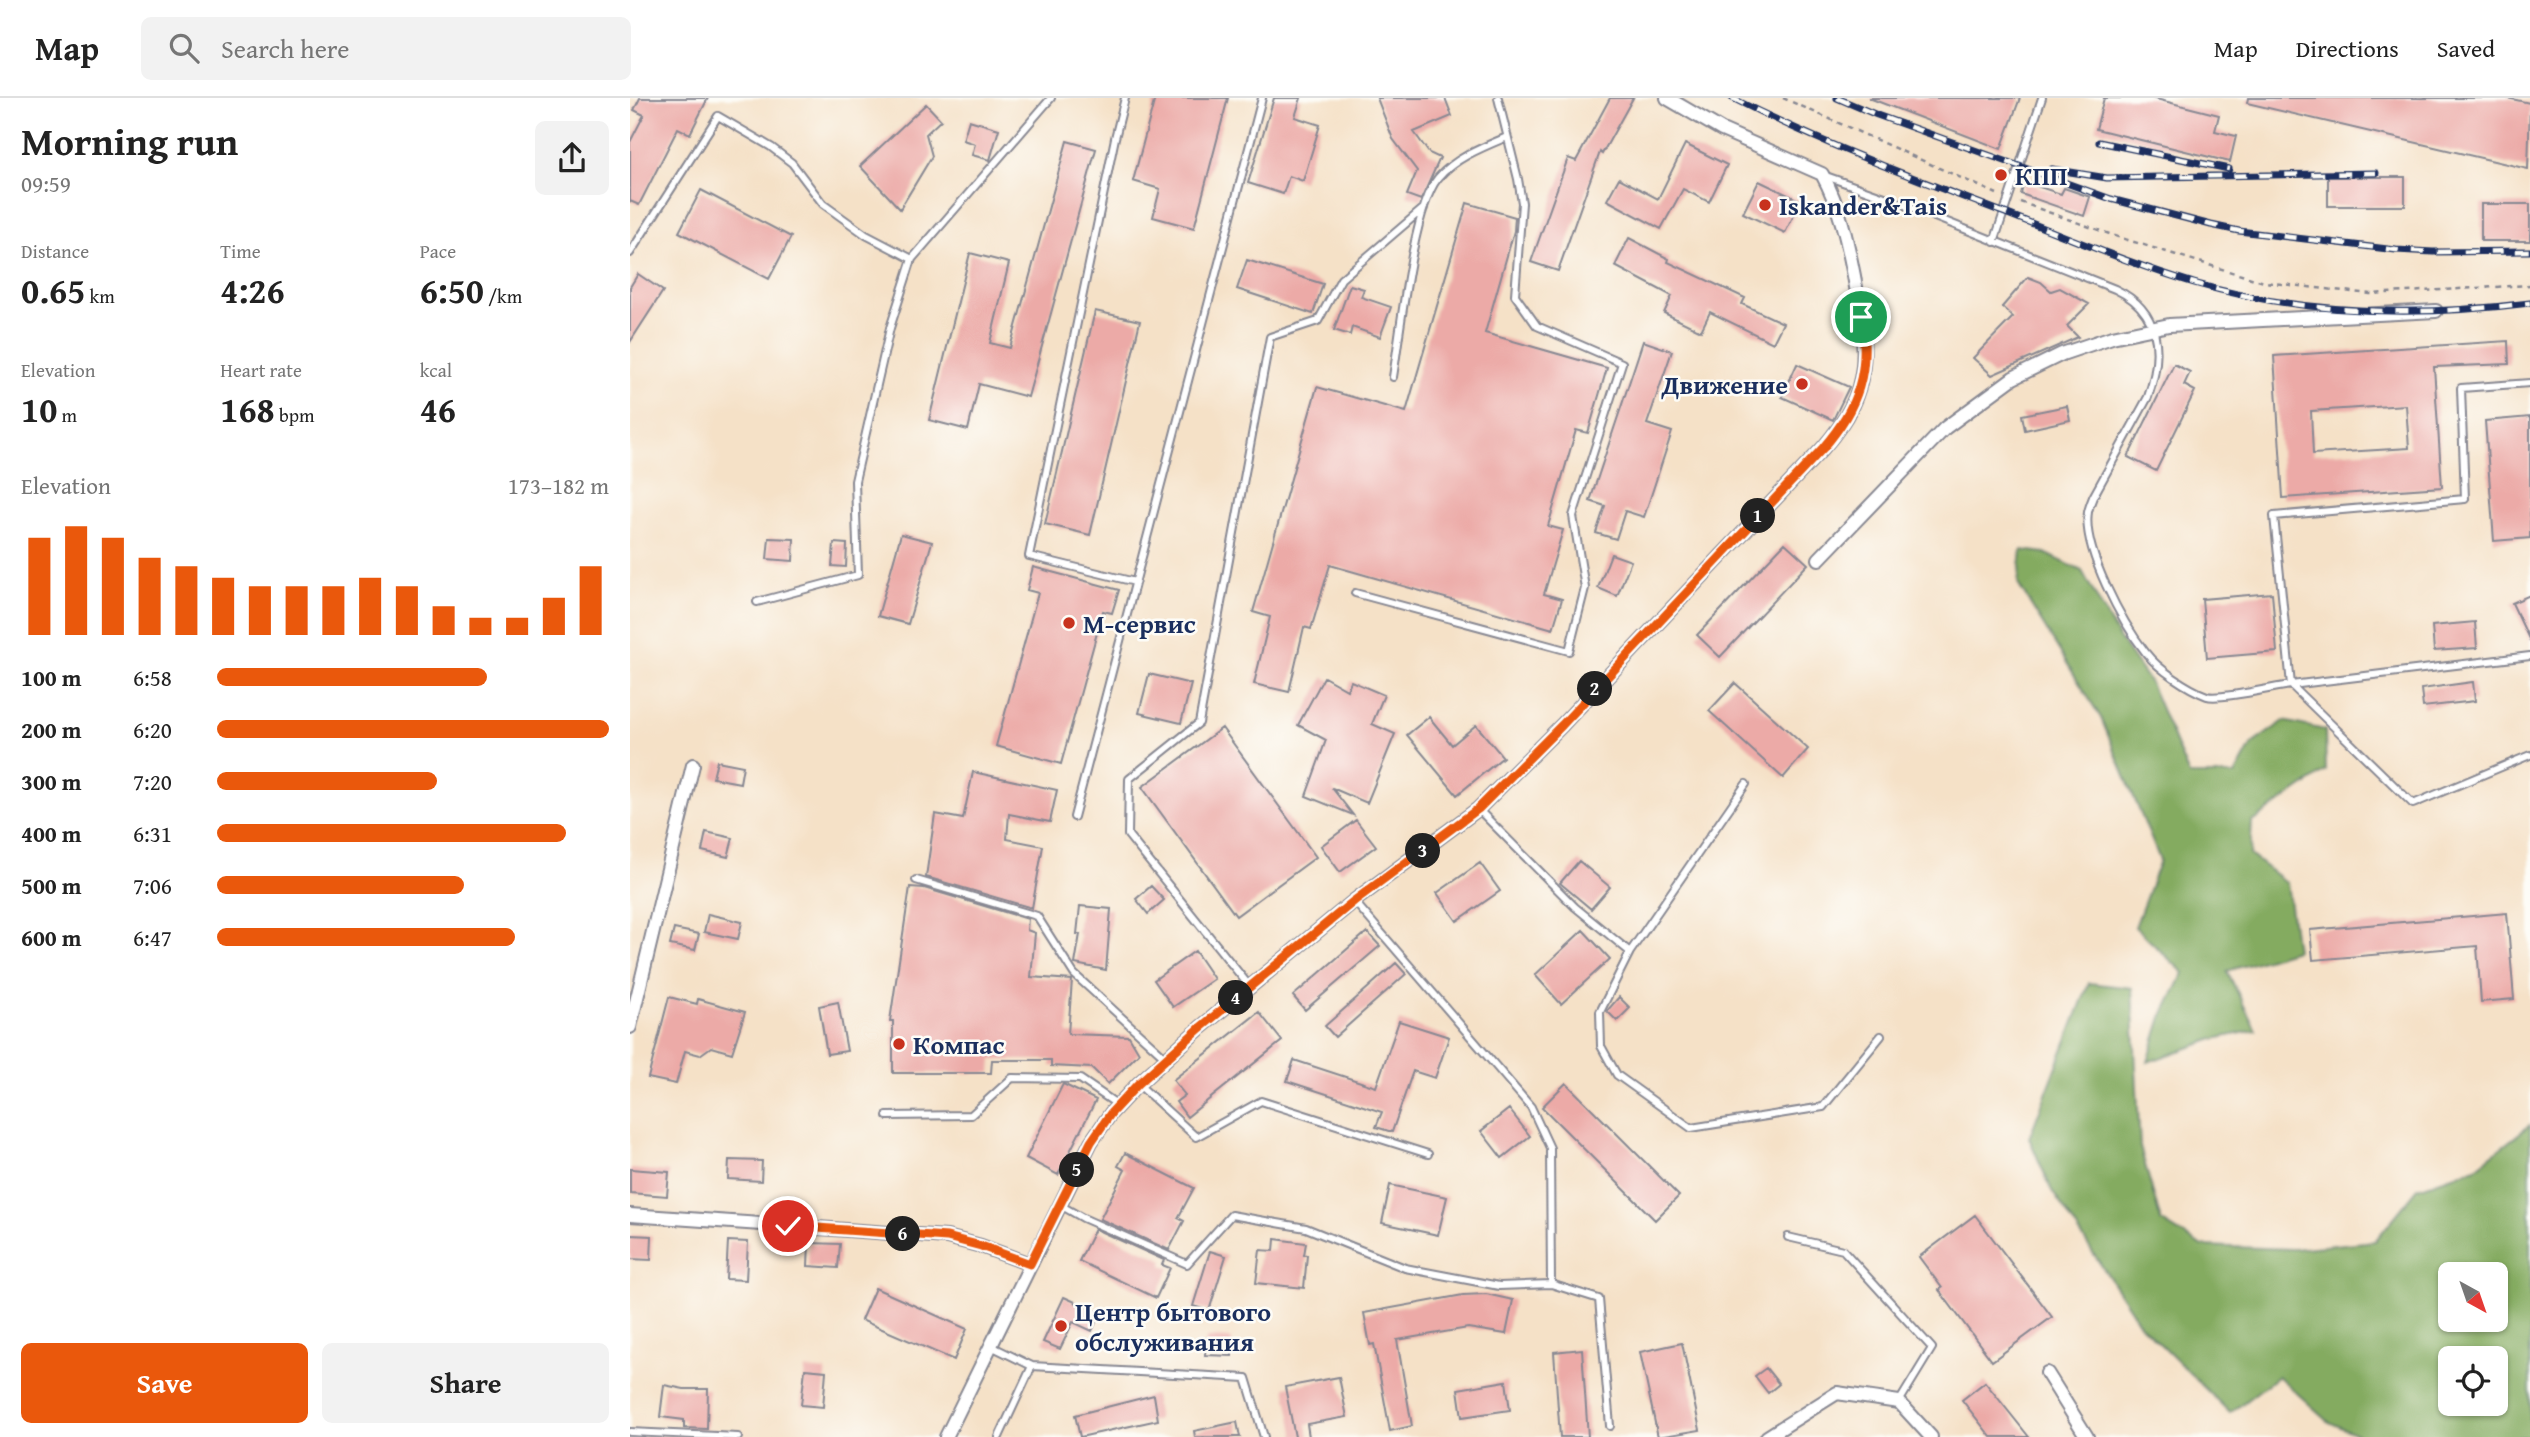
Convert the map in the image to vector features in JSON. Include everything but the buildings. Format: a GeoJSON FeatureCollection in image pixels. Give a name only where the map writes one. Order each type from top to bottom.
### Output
{"type":"FeatureCollection","features":[{"type":"Feature","properties":{"kind":"street"},"geometry":{"type":"LineString","coordinates":[[946,1437],[1091,1142],[1118,1105],[1166,1058],[1354,901],[1478,809],[1562,725],[1823,448],[1849,414],[1864,366],[1865,334],[1843,221],[1822,174],[1722,130],[1667,98]]}},
{"type":"Feature","properties":{"kind":"street"},"geometry":{"type":"LineString","coordinates":[[1819,559],[1945,429],[2013,378],[2062,354],[2112,337],[2188,324],[2436,311]]}},
{"type":"Feature","properties":{"kind":"street"},"geometry":{"type":"LineString","coordinates":[[630,1027],[693,765]]}},
{"type":"Feature","properties":{"kind":"street"},"geometry":{"type":"LineString","coordinates":[[630,1215],[947,1237],[1030,1264]]}},
{"type":"Feature","properties":{"kind":"street"},"geometry":{"type":"LineString","coordinates":[[2047,1373],[2087,1437]]}},
{"type":"Feature","properties":{"kind":"street"},"geometry":{"type":"LineString","coordinates":[[1767,1437],[1837,1393],[1899,1402],[1931,1437]]}},
{"type":"Feature","properties":{"kind":"lane"},"geometry":{"type":"LineString","coordinates":[[757,602],[858,575],[855,481],[890,328],[912,259],[1051,98]]}},
{"type":"Feature","properties":{"kind":"lane"},"geometry":{"type":"LineString","coordinates":[[1125,98],[1030,556],[1135,582]]}},
{"type":"Feature","properties":{"kind":"lane"},"geometry":{"type":"LineString","coordinates":[[1074,817],[1262,98]]}},
{"type":"Feature","properties":{"kind":"lane"},"geometry":{"type":"LineString","coordinates":[[1355,593],[1569,651],[1585,587],[1573,516],[1622,363],[1537,326],[1515,295],[1522,203],[1498,98]]}},
{"type":"Feature","properties":{"kind":"lane"},"geometry":{"type":"LineString","coordinates":[[1994,242],[2042,98]]}},
{"type":"Feature","properties":{"kind":"lane"},"geometry":{"type":"LineString","coordinates":[[630,253],[719,116],[792,163],[823,204],[866,235],[912,259]]}},
{"type":"Feature","properties":{"kind":"lane"},"geometry":{"type":"LineString","coordinates":[[1393,377],[1416,239],[1424,208],[1440,176],[1468,156],[1507,137]]}},
{"type":"Feature","properties":{"kind":"lane"},"geometry":{"type":"LineString","coordinates":[[1822,174],[2129,296],[2143,310],[2153,329],[2158,355],[2153,383],[2093,497],[2088,513],[2092,549],[2118,609],[2147,655],[2180,683],[2210,697],[2530,656]]}},
{"type":"Feature","properties":{"kind":"lane"},"geometry":{"type":"LineString","coordinates":[[1250,987],[1128,835],[1129,779],[1199,723],[1270,337],[1318,321],[1340,279],[1424,208]]}},
{"type":"Feature","properties":{"kind":"lane"},"geometry":{"type":"LineString","coordinates":[[2530,383],[2461,388],[2465,499],[2274,516],[2291,685],[2413,804],[2530,755]]}},
{"type":"Feature","properties":{"kind":"lane"},"geometry":{"type":"LineString","coordinates":[[1746,784],[1630,952],[1600,1013],[1601,1046],[1618,1075],[1691,1128],[1823,1107],[1881,1036]]}},
{"type":"Feature","properties":{"kind":"lane"},"geometry":{"type":"LineString","coordinates":[[1478,809],[1575,907],[1630,952]]}},
{"type":"Feature","properties":{"kind":"lane"},"geometry":{"type":"LineString","coordinates":[[916,880],[1037,916],[1074,974],[1166,1058]]}},
{"type":"Feature","properties":{"kind":"lane"},"geometry":{"type":"LineString","coordinates":[[1354,901],[1531,1107],[1550,1148],[1551,1284]]}},
{"type":"Feature","properties":{"kind":"lane"},"geometry":{"type":"LineString","coordinates":[[887,1115],[971,1115],[1012,1078],[1080,1079],[1118,1105]]}},
{"type":"Feature","properties":{"kind":"lane"},"geometry":{"type":"LineString","coordinates":[[1138,1084],[1196,1137],[1261,1101],[1428,1154]]}},
{"type":"Feature","properties":{"kind":"lane"},"geometry":{"type":"LineString","coordinates":[[1060,1205],[1187,1264],[1231,1215],[1306,1228],[1405,1268],[1499,1286],[1551,1284],[1599,1299],[1610,1426]]}},
{"type":"Feature","properties":{"kind":"lane"},"geometry":{"type":"LineString","coordinates":[[1788,1237],[1843,1250],[1932,1348],[1899,1402]]}},
{"type":"Feature","properties":{"kind":"lane"},"geometry":{"type":"LineString","coordinates":[[991,1346],[1032,1366],[1246,1378],[1264,1437]]}},
{"type":"Feature","properties":{"kind":"lane"},"geometry":{"type":"LineString","coordinates":[[999,1437],[1032,1366]]}},
{"type":"Feature","properties":{"kind":"lane"},"geometry":{"type":"LineString","coordinates":[[631,1434],[738,1437]]}},
{"type":"Feature","properties":{"kind":"path"},"geometry":{"type":"LineString","coordinates":[[1783,98],[2008,198],[2118,237],[2264,282],[2370,294],[2530,285]]}},
{"type":"Feature","properties":{"kind":"green space"},"geometry":{"type":"Polygon","coordinates":[[[2022,550],[2045,553],[2082,571],[2117,635],[2150,683],[2189,775],[2235,775],[2252,744],[2284,721],[2325,730],[2326,771],[2252,822],[2250,855],[2287,883],[2296,950],[2227,971],[2256,1030],[2214,1039],[2148,1062],[2162,1017],[2184,973],[2135,927],[2160,860],[2101,718],[2018,584],[2022,550]]]}},
{"type":"Feature","properties":{"kind":"green space"},"geometry":{"type":"Polygon","coordinates":[[[2089,983],[2132,988],[2140,1147],[2161,1221],[2201,1246],[2293,1249],[2375,1241],[2418,1188],[2475,1168],[2530,1125],[2530,1437],[2363,1437],[2329,1422],[2278,1376],[2230,1413],[2141,1325],[2052,1191],[2029,1138],[2089,983]]]}},
{"type":"Feature","properties":{"kind":"railway"},"geometry":{"type":"LineString","coordinates":[[1732,98],[1833,145],[1936,187],[2146,267],[2235,294],[2277,302],[2361,310],[2446,310],[2530,303]]}},
{"type":"Feature","properties":{"kind":"railway"},"geometry":{"type":"LineString","coordinates":[[1837,98],[1877,115],[2111,199],[2211,225],[2239,231],[2396,250],[2530,251]]}},
{"type":"Feature","properties":{"kind":"railway"},"geometry":{"type":"LineString","coordinates":[[2099,142],[2229,169]]}},
{"type":"Feature","properties":{"kind":"railway"},"geometry":{"type":"LineString","coordinates":[[2052,169],[2107,178],[2376,173]]}},
{"type":"Feature","properties":{"kind":"place","name":"КПП"},"geometry":{"type":"Point","coordinates":[2001,175]}},
{"type":"Feature","properties":{"kind":"place","name":"Iskander&Tais"},"geometry":{"type":"Point","coordinates":[1765,205]}},
{"type":"Feature","properties":{"kind":"place","name":"Движение"},"geometry":{"type":"Point","coordinates":[1802,384]}},
{"type":"Feature","properties":{"kind":"place","name":"М-сервис"},"geometry":{"type":"Point","coordinates":[1069,623]}},
{"type":"Feature","properties":{"kind":"place","name":"Компас"},"geometry":{"type":"Point","coordinates":[899,1044]}},
{"type":"Feature","properties":{"kind":"place","name":"Центр бытового обслуживания"},"geometry":{"type":"Point","coordinates":[1061,1326]}},
{"type":"Feature","properties":{"kind":"route"},"geometry":{"type":"LineString","coordinates":[[788,1226],[947,1237],[1030,1264],[1091,1142],[1111,1113],[1138,1084],[1200,1028],[1354,901],[1478,809],[1562,725],[1823,448],[1849,414],[1861,380],[1865,334],[1861,317]]}}]}
